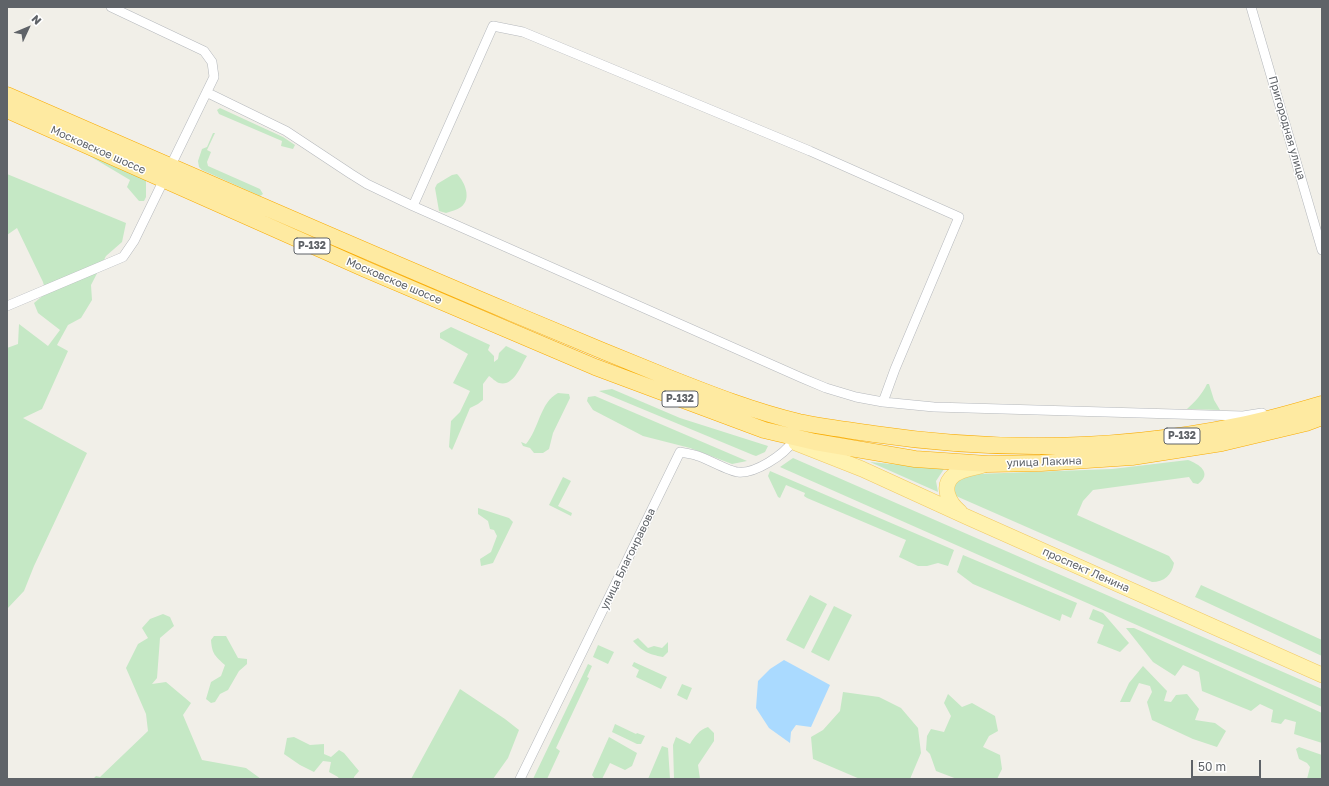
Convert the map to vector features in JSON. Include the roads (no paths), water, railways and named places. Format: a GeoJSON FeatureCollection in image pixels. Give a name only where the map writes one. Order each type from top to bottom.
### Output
{"type":"FeatureCollection","features":[{"type":"Feature","properties":{"kind":"highway","name":"Московское шоссе"},"geometry":{"type":"LineString","coordinates":[[7,95],[365,269],[595,367],[764,430]]}},
{"type":"Feature","properties":{"kind":"highway","name":"Московское шоссе"},"geometry":{"type":"LineString","coordinates":[[7,110],[168,173],[279,214],[602,351],[765,413]]}},
{"type":"Feature","properties":{"kind":"highway","name":"улица Лакина"},"geometry":{"type":"LineString","coordinates":[[765,413],[802,422],[915,440],[1009,446],[1055,446],[1115,444],[1180,436],[1243,425],[1314,407]]}},
{"type":"Feature","properties":{"kind":"highway","name":"улица Лакина"},"geometry":{"type":"LineString","coordinates":[[764,430],[815,442],[854,461],[915,459],[988,464],[1042,463],[1132,457],[1222,443],[1306,423],[1322,417]]}},
{"type":"Feature","properties":{"kind":"main road","name":"проспект Ленина"},"geometry":{"type":"LineString","coordinates":[[765,413],[796,437],[854,461],[967,518],[1322,675]]}},
{"type":"Feature","properties":{"kind":"main road"},"geometry":{"type":"LineString","coordinates":[[796,437],[812,432],[876,434]]}},
{"type":"Feature","properties":{"kind":"main road"},"geometry":{"type":"LineString","coordinates":[[854,461],[858,440],[876,434]]}},
{"type":"Feature","properties":{"kind":"main road"},"geometry":{"type":"LineString","coordinates":[[967,518],[955,508],[950,501],[948,496],[948,484],[950,479],[960,472],[988,464]]}},
{"type":"Feature","properties":{"kind":"street"},"geometry":{"type":"LineString","coordinates":[[7,306],[123,257],[134,241],[208,93],[214,77],[212,62],[204,51],[112,7]]}},
{"type":"Feature","properties":{"kind":"street","name":"Пригородная улица"},"geometry":{"type":"LineString","coordinates":[[1251,7],[1322,250]]}},
{"type":"Feature","properties":{"kind":"street"},"geometry":{"type":"LineString","coordinates":[[413,206],[493,26],[523,32],[804,149],[959,217],[896,366],[883,402]]}},
{"type":"Feature","properties":{"kind":"street"},"geometry":{"type":"LineString","coordinates":[[208,93],[286,131],[351,174],[413,206],[802,378],[840,392],[883,402],[962,408],[1243,416],[1286,409],[1314,407]]}},
{"type":"Feature","properties":{"kind":"street","name":"улица Благонравова"},"geometry":{"type":"LineString","coordinates":[[520,779],[680,452],[698,456],[738,472],[752,470],[785,452],[796,437]]}},
{"type":"Feature","properties":{"kind":"water"},"geometry":{"type":"Polygon","coordinates":[[[784,660],[830,685],[811,727],[796,725],[791,732],[790,743],[769,728],[756,708],[758,681],[770,669],[784,660]]]}}]}
